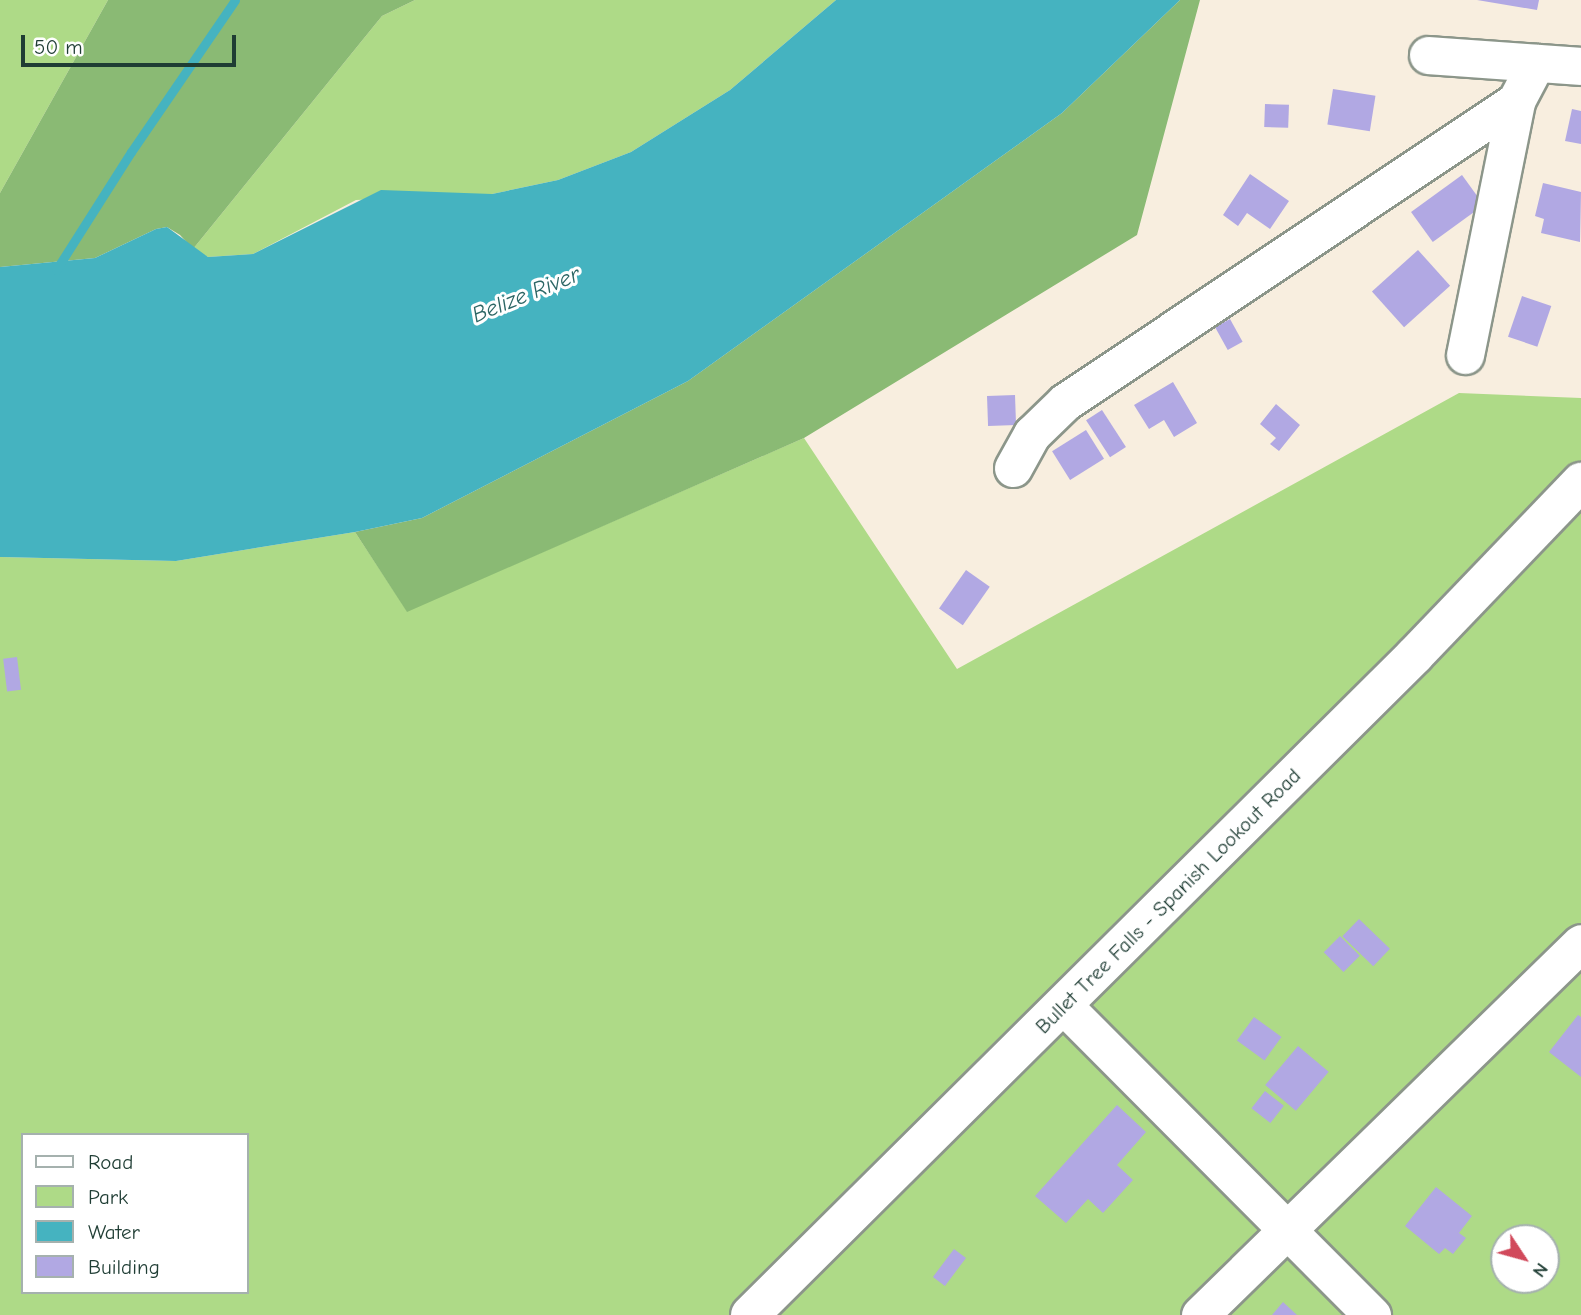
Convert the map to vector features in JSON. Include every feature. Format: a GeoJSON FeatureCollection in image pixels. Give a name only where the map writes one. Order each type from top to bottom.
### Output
{"type":"FeatureCollection","features":[{"type":"Feature","properties":{"kind":"main road","name":"Bullet Tree Falls - Spanish Lookout Road"},"geometry":{"type":"LineString","coordinates":[[750,1315],[1415,654],[1580,483]]}},
{"type":"Feature","properties":{"kind":"street"},"geometry":{"type":"LineString","coordinates":[[1428,55],[1581,66]]}},
{"type":"Feature","properties":{"kind":"street"},"geometry":{"type":"LineString","coordinates":[[1465,355],[1517,101],[1536,63]]}},
{"type":"Feature","properties":{"kind":"street"},"geometry":{"type":"LineString","coordinates":[[1013,468],[1032,434],[1065,402],[1517,101]]}},
{"type":"Feature","properties":{"kind":"street"},"geometry":{"type":"LineString","coordinates":[[1200,1315],[1581,943]]}},
{"type":"Feature","properties":{"kind":"street"},"geometry":{"type":"LineString","coordinates":[[1063,1005],[1372,1315]]}},
{"type":"Feature","properties":{"kind":"green space"},"geometry":{"type":"Polygon","coordinates":[[[0,0],[108,0],[0,193],[0,0]]]}},
{"type":"Feature","properties":{"kind":"green space"},"geometry":{"type":"Polygon","coordinates":[[[108,0],[415,0],[382,16],[193,249],[180,235],[167,227],[156,229],[95,258],[0,267],[0,193],[108,0]]]}},
{"type":"Feature","properties":{"kind":"green space"},"geometry":{"type":"Polygon","coordinates":[[[415,0],[836,0],[730,90],[631,152],[558,180],[492,194],[356,200],[253,254],[208,257],[193,249],[382,16],[415,0]]]}},
{"type":"Feature","properties":{"kind":"green space"},"geometry":{"type":"Polygon","coordinates":[[[1180,0],[1200,0],[1137,235],[804,438],[407,612],[355,532],[422,518],[688,381],[1062,113],[1180,0]]]}},
{"type":"Feature","properties":{"kind":"green space"},"geometry":{"type":"Polygon","coordinates":[[[1459,393],[1581,398],[1581,1315],[0,1315],[0,557],[176,561],[355,532],[407,611],[804,438],[957,669],[1459,393]]]}},
{"type":"Feature","properties":{"kind":"water","name":"Belize River"},"geometry":{"type":"Polygon","coordinates":[[[836,0],[1180,0],[1062,113],[688,381],[422,518],[355,532],[176,561],[0,557],[0,267],[95,258],[156,229],[167,227],[208,257],[253,254],[381,190],[492,194],[558,180],[631,152],[730,90],[836,0]]]}},
{"type":"Feature","properties":{"kind":"building"},"geometry":{"type":"Polygon","coordinates":[[[1477,0],[1539,0],[1537,10],[1477,0]]]}},
{"type":"Feature","properties":{"kind":"building"},"geometry":{"type":"Polygon","coordinates":[[[1333,89],[1375,96],[1370,131],[1327,125],[1333,89]]]}},
{"type":"Feature","properties":{"kind":"building"},"geometry":{"type":"Polygon","coordinates":[[[1265,104],[1289,105],[1288,128],[1264,127],[1265,104]]]}},
{"type":"Feature","properties":{"kind":"building"},"geometry":{"type":"Polygon","coordinates":[[[1572,109],[1581,111],[1581,144],[1565,141],[1572,109]]]}},
{"type":"Feature","properties":{"kind":"building"},"geometry":{"type":"Polygon","coordinates":[[[1250,174],[1289,201],[1270,229],[1247,213],[1238,226],[1223,215],[1250,174]]]}},
{"type":"Feature","properties":{"kind":"building"},"geometry":{"type":"Polygon","coordinates":[[[1462,175],[1484,205],[1433,242],[1411,212],[1462,175]]]}},
{"type":"Feature","properties":{"kind":"building"},"geometry":{"type":"Polygon","coordinates":[[[1543,183],[1581,192],[1580,242],[1541,233],[1544,219],[1535,216],[1543,183]]]}},
{"type":"Feature","properties":{"kind":"building"},"geometry":{"type":"Polygon","coordinates":[[[1418,250],[1450,286],[1404,327],[1372,291],[1418,250]]]}},
{"type":"Feature","properties":{"kind":"building"},"geometry":{"type":"Polygon","coordinates":[[[1522,296],[1551,306],[1537,347],[1508,337],[1522,296]]]}},
{"type":"Feature","properties":{"kind":"building"},"geometry":{"type":"Polygon","coordinates":[[[1230,319],[1243,342],[1228,350],[1215,327],[1230,319]]]}},
{"type":"Feature","properties":{"kind":"building"},"geometry":{"type":"Polygon","coordinates":[[[1173,382],[1197,423],[1174,437],[1164,420],[1149,429],[1134,405],[1173,382]]]}},
{"type":"Feature","properties":{"kind":"building"},"geometry":{"type":"Polygon","coordinates":[[[1015,395],[1016,425],[988,426],[987,396],[1015,395]]]}},
{"type":"Feature","properties":{"kind":"building"},"geometry":{"type":"Polygon","coordinates":[[[1276,404],[1300,425],[1279,451],[1270,444],[1276,438],[1260,424],[1276,404]]]}},
{"type":"Feature","properties":{"kind":"building"},"geometry":{"type":"Polygon","coordinates":[[[1102,410],[1126,447],[1110,457],[1086,420],[1102,410]]]}},
{"type":"Feature","properties":{"kind":"building"},"geometry":{"type":"Polygon","coordinates":[[[1086,430],[1104,459],[1070,480],[1052,451],[1086,430]]]}},
{"type":"Feature","properties":{"kind":"building"},"geometry":{"type":"Polygon","coordinates":[[[966,570],[990,587],[963,625],[939,609],[966,570]]]}},
{"type":"Feature","properties":{"kind":"building"},"geometry":{"type":"Polygon","coordinates":[[[17,657],[21,690],[7,691],[3,659],[17,657]]]}},
{"type":"Feature","properties":{"kind":"building"},"geometry":{"type":"Polygon","coordinates":[[[1359,919],[1390,949],[1373,966],[1342,936],[1359,919]]]}},
{"type":"Feature","properties":{"kind":"building"},"geometry":{"type":"Polygon","coordinates":[[[1340,936],[1360,956],[1344,972],[1324,952],[1340,936]]]}},
{"type":"Feature","properties":{"kind":"building"},"geometry":{"type":"Polygon","coordinates":[[[1578,1015],[1581,1017],[1581,1077],[1549,1052],[1578,1015]]]}},
{"type":"Feature","properties":{"kind":"building"},"geometry":{"type":"Polygon","coordinates":[[[1254,1017],[1282,1037],[1264,1060],[1237,1040],[1254,1017]]]}},
{"type":"Feature","properties":{"kind":"building"},"geometry":{"type":"Polygon","coordinates":[[[1298,1046],[1329,1072],[1296,1111],[1265,1085],[1298,1046]]]}},
{"type":"Feature","properties":{"kind":"building"},"geometry":{"type":"Polygon","coordinates":[[[1265,1091],[1284,1106],[1270,1123],[1251,1108],[1265,1091]]]}},
{"type":"Feature","properties":{"kind":"building"},"geometry":{"type":"Polygon","coordinates":[[[1117,1105],[1146,1132],[1117,1165],[1133,1180],[1103,1213],[1088,1199],[1066,1223],[1035,1196],[1117,1105]]]}},
{"type":"Feature","properties":{"kind":"building"},"geometry":{"type":"Polygon","coordinates":[[[1436,1187],[1472,1216],[1459,1233],[1466,1238],[1453,1254],[1445,1248],[1439,1254],[1405,1226],[1436,1187]]]}},
{"type":"Feature","properties":{"kind":"building"},"geometry":{"type":"Polygon","coordinates":[[[954,1249],[966,1258],[945,1286],[933,1277],[954,1249]]]}},
{"type":"Feature","properties":{"kind":"building"},"geometry":{"type":"Polygon","coordinates":[[[1283,1302],[1297,1315],[1272,1315],[1283,1302]]]}},
{"type":"Feature","properties":{"kind":"waterway"},"geometry":{"type":"LineString","coordinates":[[56,270],[131,152],[235,0]]}}]}
